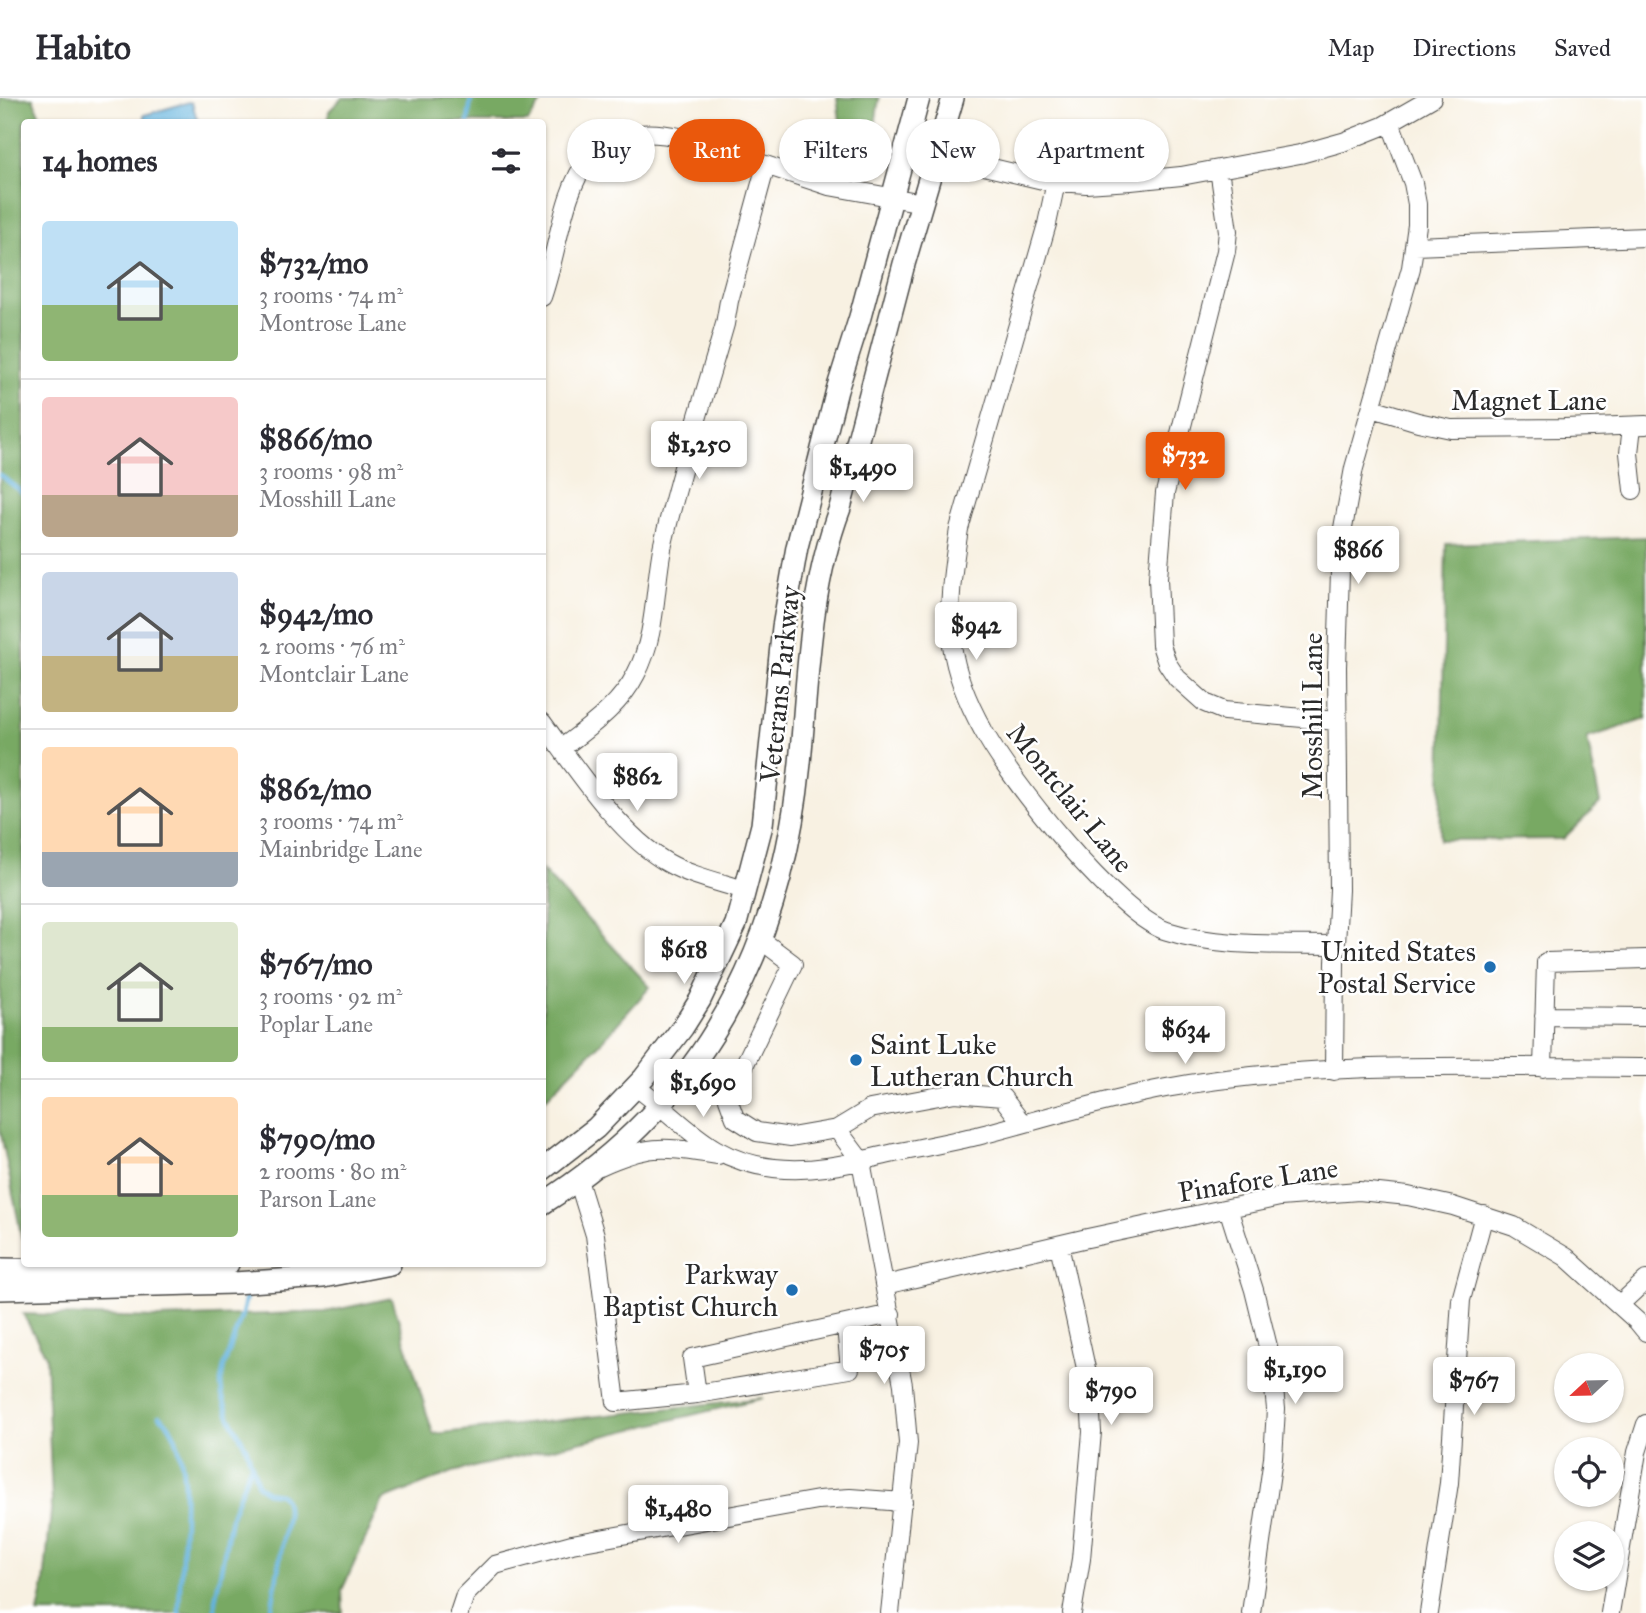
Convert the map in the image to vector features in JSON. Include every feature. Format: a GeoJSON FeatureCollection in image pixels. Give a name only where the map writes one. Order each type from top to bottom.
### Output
{"type":"FeatureCollection","features":[{"type":"Feature","properties":{"kind":"main road","name":"Veterans Parkway"},"geometry":{"type":"LineString","coordinates":[[744,890],[754,861],[764,814],[783,628],[797,547],[837,390],[860,317],[919,98]]}},
{"type":"Feature","properties":{"kind":"main road","name":"Veterans Parkway"},"geometry":{"type":"LineString","coordinates":[[947,119],[953,98]]}},
{"type":"Feature","properties":{"kind":"main road","name":"Veterans Parkway"},"geometry":{"type":"LineString","coordinates":[[546,1201],[585,1175],[632,1135],[661,1105],[726,1016],[761,940],[775,896],[793,817],[806,676],[823,564],[929,182]]}},
{"type":"Feature","properties":{"kind":"main road"},"geometry":{"type":"LineString","coordinates":[[546,1167],[596,1128],[636,1087],[684,1027],[700,1000],[736,924],[744,890]]}},
{"type":"Feature","properties":{"kind":"main road"},"geometry":{"type":"LineString","coordinates":[[0,1269],[142,1267]]}},
{"type":"Feature","properties":{"kind":"main road"},"geometry":{"type":"LineString","coordinates":[[0,1289],[234,1283],[323,1277],[375,1267]]}},
{"type":"Feature","properties":{"kind":"street"},"geometry":{"type":"LineString","coordinates":[[1169,176],[1300,154],[1343,142],[1390,122],[1432,98]]}},
{"type":"Feature","properties":{"kind":"street","name":"Mosshill Lane"},"geometry":{"type":"LineString","coordinates":[[1334,1071],[1339,890],[1337,721],[1341,539],[1349,490],[1415,246],[1417,204],[1413,183],[1390,122]]}},
{"type":"Feature","properties":{"kind":"street"},"geometry":{"type":"LineString","coordinates":[[546,285],[554,261],[568,194],[576,176],[588,160],[603,147],[621,137],[640,132],[662,133],[829,186],[923,203]]}},
{"type":"Feature","properties":{"kind":"street"},"geometry":{"type":"LineString","coordinates":[[562,748],[609,711],[625,694],[642,660],[674,495],[725,324],[766,165]]}},
{"type":"Feature","properties":{"kind":"street"},"geometry":{"type":"LineString","coordinates":[[1219,169],[1228,231],[1226,251],[1165,493],[1158,578],[1161,645],[1167,663],[1177,678],[1189,692],[1205,703],[1224,711],[1337,721]]}},
{"type":"Feature","properties":{"kind":"street"},"geometry":{"type":"LineString","coordinates":[[1056,182],[1116,182]]}},
{"type":"Feature","properties":{"kind":"street","name":"Montclair Lane"},"geometry":{"type":"LineString","coordinates":[[1056,182],[960,529],[952,577],[951,623],[952,645],[964,687],[983,731],[1010,772],[1072,849],[1131,911],[1166,931],[1220,942],[1336,945]]}},
{"type":"Feature","properties":{"kind":"street"},"geometry":{"type":"LineString","coordinates":[[1415,246],[1646,237]]}},
{"type":"Feature","properties":{"kind":"street","name":"Magnet Lane"},"geometry":{"type":"LineString","coordinates":[[1372,408],[1451,429],[1639,425]]}},
{"type":"Feature","properties":{"kind":"street"},"geometry":{"type":"LineString","coordinates":[[1633,490],[1629,453],[1639,425]]}},
{"type":"Feature","properties":{"kind":"street"},"geometry":{"type":"LineString","coordinates":[[546,727],[624,828],[647,848],[668,863],[744,890]]}},
{"type":"Feature","properties":{"kind":"street"},"geometry":{"type":"LineString","coordinates":[[761,940],[793,964],[728,1099],[735,1118],[757,1132],[791,1137],[837,1129],[870,1109],[955,1093],[1002,1097],[1022,1123]]}},
{"type":"Feature","properties":{"kind":"street"},"geometry":{"type":"LineString","coordinates":[[1543,1068],[1546,962],[1646,959]]}},
{"type":"Feature","properties":{"kind":"street"},"geometry":{"type":"LineString","coordinates":[[1544,1016],[1646,1017]]}},
{"type":"Feature","properties":{"kind":"street"},"geometry":{"type":"LineString","coordinates":[[846,1326],[850,1369],[697,1394],[616,1402],[585,1175],[632,1152],[656,1147],[729,1157],[773,1168],[826,1168],[979,1135],[1077,1107],[1166,1088],[1256,1074],[1402,1068],[1646,1068]]}},
{"type":"Feature","properties":{"kind":"street"},"geometry":{"type":"LineString","coordinates":[[636,1087],[661,1105],[692,1136],[729,1157]]}},
{"type":"Feature","properties":{"kind":"street"},"geometry":{"type":"LineString","coordinates":[[837,1129],[861,1161],[899,1356],[906,1414],[908,1443],[890,1613]]}},
{"type":"Feature","properties":{"kind":"street","name":"Pinafore Lane"},"geometry":{"type":"LineString","coordinates":[[884,1285],[1228,1208],[1294,1195],[1359,1191],[1408,1196],[1484,1215],[1514,1226],[1558,1252],[1646,1332]]}},
{"type":"Feature","properties":{"kind":"street"},"geometry":{"type":"LineString","coordinates":[[1228,1208],[1254,1290],[1271,1359],[1276,1409],[1273,1458],[1251,1613]]}},
{"type":"Feature","properties":{"kind":"street"},"geometry":{"type":"LineString","coordinates":[[1429,1613],[1449,1483],[1461,1300],[1484,1215]]}},
{"type":"Feature","properties":{"kind":"street"},"geometry":{"type":"LineString","coordinates":[[1059,1245],[1089,1382],[1092,1432],[1081,1559],[1072,1613]]}},
{"type":"Feature","properties":{"kind":"street"},"geometry":{"type":"LineString","coordinates":[[1619,1305],[1646,1280]]}},
{"type":"Feature","properties":{"kind":"street"},"geometry":{"type":"LineString","coordinates":[[697,1394],[692,1359],[891,1314]]}},
{"type":"Feature","properties":{"kind":"street"},"geometry":{"type":"LineString","coordinates":[[1610,1613],[1637,1452],[1646,1423]]}},
{"type":"Feature","properties":{"kind":"street"},"geometry":{"type":"LineString","coordinates":[[459,1613],[465,1595],[495,1565],[572,1544],[818,1500],[850,1497],[902,1502]]}},
{"type":"Feature","properties":{"kind":"green space"},"geometry":{"type":"Polygon","coordinates":[[[0,98],[33,98],[41,119],[21,119],[21,1234],[0,1129],[0,98]]]}},
{"type":"Feature","properties":{"kind":"green space"},"geometry":{"type":"Polygon","coordinates":[[[342,98],[544,98],[530,119],[328,119],[329,111],[342,98]]]}},
{"type":"Feature","properties":{"kind":"green space"},"geometry":{"type":"Polygon","coordinates":[[[837,98],[879,98],[876,119],[840,119],[837,98]]]}},
{"type":"Feature","properties":{"kind":"green space"},"geometry":{"type":"Polygon","coordinates":[[[1646,537],[1646,719],[1587,738],[1600,803],[1563,839],[1440,840],[1446,544],[1646,537]]]}},
{"type":"Feature","properties":{"kind":"green space"},"geometry":{"type":"Polygon","coordinates":[[[546,874],[650,987],[546,1098],[546,874]]]}},
{"type":"Feature","properties":{"kind":"green space"},"geometry":{"type":"Polygon","coordinates":[[[392,1298],[433,1434],[763,1398],[453,1472],[383,1500],[342,1590],[343,1613],[38,1613],[44,1584],[52,1501],[46,1356],[23,1314],[158,1318],[325,1312],[392,1298]]]}},
{"type":"Feature","properties":{"kind":"water"},"geometry":{"type":"Polygon","coordinates":[[[189,102],[192,103],[197,119],[144,119],[144,115],[189,102]]]}},
{"type":"Feature","properties":{"kind":"waterway"},"geometry":{"type":"LineString","coordinates":[[468,119],[471,98]]}},
{"type":"Feature","properties":{"kind":"waterway"},"geometry":{"type":"LineString","coordinates":[[0,475],[21,492]]}},
{"type":"Feature","properties":{"kind":"waterway"},"geometry":{"type":"LineString","coordinates":[[246,1297],[224,1366],[222,1395],[229,1416],[246,1447],[258,1485],[266,1492],[280,1494],[285,1500],[287,1515],[271,1613]]}},
{"type":"Feature","properties":{"kind":"waterway"},"geometry":{"type":"LineString","coordinates":[[159,1416],[172,1430],[180,1452],[184,1478],[179,1613]]}},
{"type":"Feature","properties":{"kind":"waterway"},"geometry":{"type":"LineString","coordinates":[[215,1613],[215,1600],[232,1513],[251,1465]]}},
{"type":"Feature","properties":{"kind":"place","name":"United States Postal Service"},"geometry":{"type":"Point","coordinates":[1490,967]}},
{"type":"Feature","properties":{"kind":"place","name":"Saint Luke Lutheran Church"},"geometry":{"type":"Point","coordinates":[856,1060]}},
{"type":"Feature","properties":{"kind":"place","name":"Parkway Baptist Church"},"geometry":{"type":"Point","coordinates":[792,1290]}}]}
